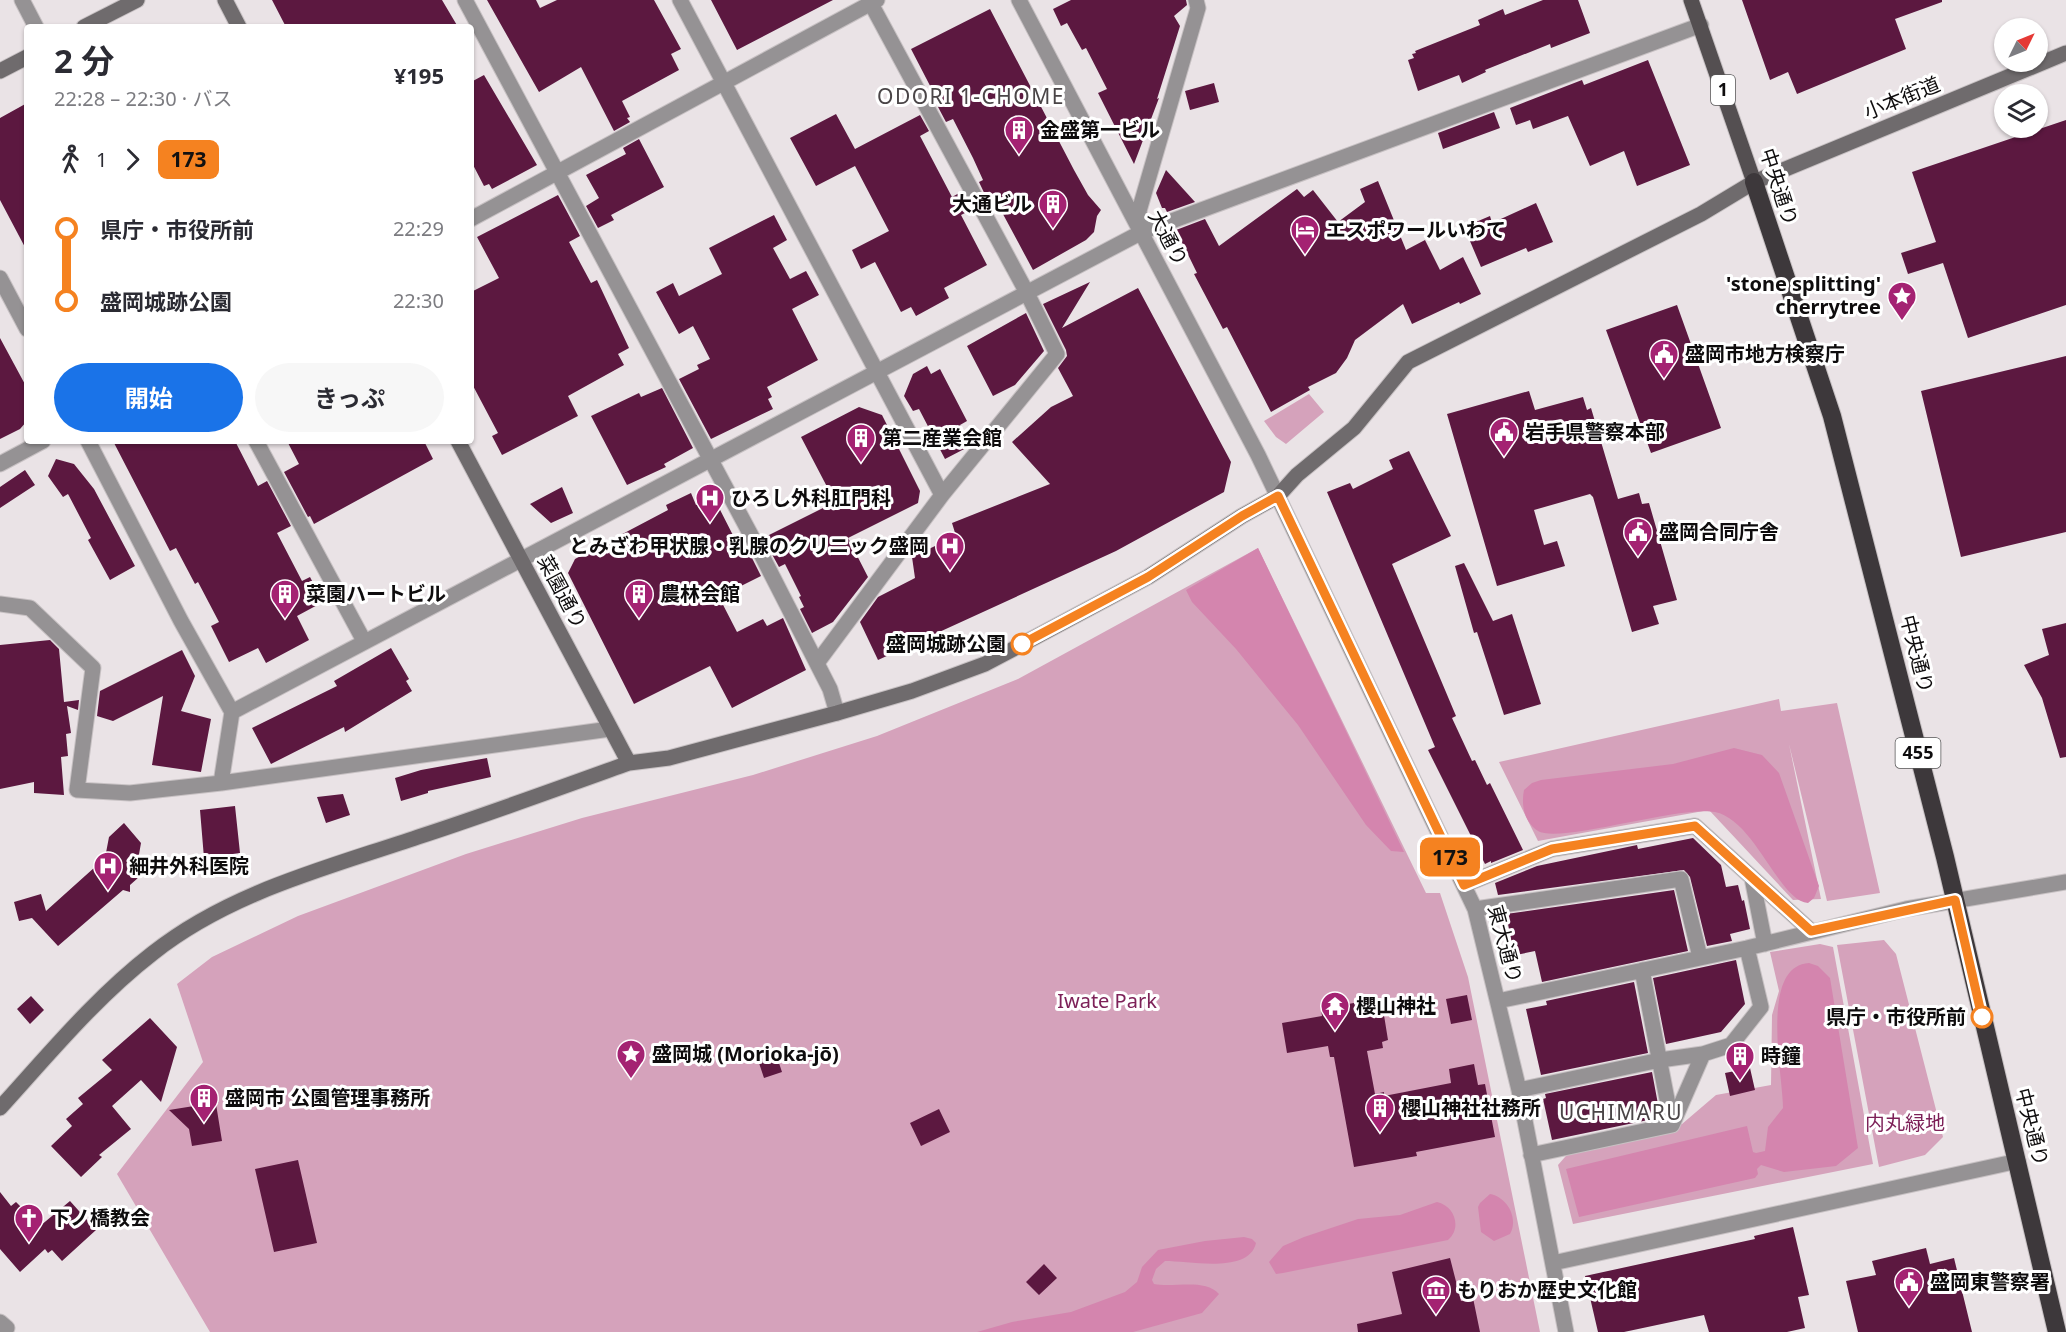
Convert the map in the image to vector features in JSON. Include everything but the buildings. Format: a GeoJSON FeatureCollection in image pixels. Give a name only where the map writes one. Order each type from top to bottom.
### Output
{"type":"FeatureCollection","features":[{"type":"Feature","properties":{"kind":"highway","name":"中央通り"},"geometry":{"type":"LineString","coordinates":[[1754,182],[1832,416],[1955,900],[2057,1332]]}},
{"type":"Feature","properties":{"kind":"main road","name":"中央通り"},"geometry":{"type":"LineString","coordinates":[[1691,0],[1754,182]]}},
{"type":"Feature","properties":{"kind":"street"},"geometry":{"type":"LineString","coordinates":[[22,0],[34,24]]}},
{"type":"Feature","properties":{"kind":"street"},"geometry":{"type":"LineString","coordinates":[[90,24],[137,0]]}},
{"type":"Feature","properties":{"kind":"street"},"geometry":{"type":"LineString","coordinates":[[225,0],[237,24]]}},
{"type":"Feature","properties":{"kind":"street"},"geometry":{"type":"LineString","coordinates":[[465,0],[559,172],[817,663],[830,689],[837,713]]}},
{"type":"Feature","properties":{"kind":"street"},"geometry":{"type":"LineString","coordinates":[[680,0],[942,495]]}},
{"type":"Feature","properties":{"kind":"street","name":"大通り"},"geometry":{"type":"LineString","coordinates":[[1019,0],[1278,496]]}},
{"type":"Feature","properties":{"kind":"street"},"geometry":{"type":"LineString","coordinates":[[1142,232],[1139,211],[1198,8],[1196,0]]}},
{"type":"Feature","properties":{"kind":"street"},"geometry":{"type":"LineString","coordinates":[[474,217],[872,1],[1057,354],[942,495],[817,663]]}},
{"type":"Feature","properties":{"kind":"street"},"geometry":{"type":"LineString","coordinates":[[232,712],[877,373],[1026,291],[1142,232],[1701,25]]}},
{"type":"Feature","properties":{"kind":"street","name":"小本街道"},"geometry":{"type":"LineString","coordinates":[[0,1108],[112,987],[154,951],[228,906],[261,890],[628,764],[669,758],[837,713],[912,691],[985,664],[1148,577],[1242,516],[1278,496],[1298,475],[1354,428],[1408,362],[1701,214],[1754,182],[2066,52]]}},
{"type":"Feature","properties":{"kind":"street"},"geometry":{"type":"LineString","coordinates":[[0,71],[24,59]]}},
{"type":"Feature","properties":{"kind":"street"},"geometry":{"type":"LineString","coordinates":[[0,278],[24,323]]}},
{"type":"Feature","properties":{"kind":"street"},"geometry":{"type":"LineString","coordinates":[[0,464],[37,444]]}},
{"type":"Feature","properties":{"kind":"street"},"geometry":{"type":"LineString","coordinates":[[90,444],[181,621],[232,712],[221,783]]}},
{"type":"Feature","properties":{"kind":"street"},"geometry":{"type":"LineString","coordinates":[[258,444],[364,641]]}},
{"type":"Feature","properties":{"kind":"street","name":"菜園通り"},"geometry":{"type":"LineString","coordinates":[[460,444],[628,764]]}},
{"type":"Feature","properties":{"kind":"street","name":"東大通り"},"geometry":{"type":"LineString","coordinates":[[1278,496],[1475,909],[1519,1090],[1566,1332]]}},
{"type":"Feature","properties":{"kind":"street"},"geometry":{"type":"LineString","coordinates":[[0,604],[30,608],[93,668],[77,790],[130,793],[221,783],[610,729]]}},
{"type":"Feature","properties":{"kind":"street"},"geometry":{"type":"LineString","coordinates":[[1464,885],[1552,849],[1695,826],[1811,931]]}},
{"type":"Feature","properties":{"kind":"street"},"geometry":{"type":"LineString","coordinates":[[1752,878],[1764,944]]}},
{"type":"Feature","properties":{"kind":"street"},"geometry":{"type":"LineString","coordinates":[[1475,909],[1681,879],[1700,957]]}},
{"type":"Feature","properties":{"kind":"street"},"geometry":{"type":"LineString","coordinates":[[1498,1001],[1747,948],[1811,931],[1955,900],[2066,882]]}},
{"type":"Feature","properties":{"kind":"street"},"geometry":{"type":"LineString","coordinates":[[1519,1090],[1660,1060],[1703,1054],[1731,1045],[1761,1007],[1747,948]]}},
{"type":"Feature","properties":{"kind":"street"},"geometry":{"type":"LineString","coordinates":[[1642,970],[1672,1125]]}},
{"type":"Feature","properties":{"kind":"street"},"geometry":{"type":"LineString","coordinates":[[1672,1125],[1703,1054]]}},
{"type":"Feature","properties":{"kind":"street"},"geometry":{"type":"LineString","coordinates":[[1531,1155],[1672,1125]]}},
{"type":"Feature","properties":{"kind":"street"},"geometry":{"type":"LineString","coordinates":[[1553,1263],[2018,1161]]}},
{"type":"Feature","properties":{"kind":"green space"},"geometry":{"type":"Polygon","coordinates":[[[1309,394],[1324,412],[1286,444],[1276,437],[1264,421],[1309,394]]]}},
{"type":"Feature","properties":{"kind":"green space","name":"Iwate Park"},"geometry":{"type":"Polygon","coordinates":[[[1258,548],[1426,893],[1440,893],[1468,977],[1540,1332],[210,1332],[117,1174],[203,1062],[177,984],[212,957],[298,916],[466,854],[582,818],[753,775],[877,736],[1018,679],[1258,548]]]}},
{"type":"Feature","properties":{"kind":"green space"},"geometry":{"type":"Polygon","coordinates":[[[1779,699],[1781,711],[1837,703],[1880,893],[1827,901],[1789,744],[1821,899],[1793,900],[1709,810],[1538,841],[1499,762],[1779,699]]]}},
{"type":"Feature","properties":{"kind":"green space","name":"内丸緑地"},"geometry":{"type":"Polygon","coordinates":[[[1884,940],[1896,954],[1943,1137],[1925,1155],[1879,1167],[1837,945],[1884,940]]]}},
{"type":"Feature","properties":{"kind":"green space"},"geometry":{"type":"Polygon","coordinates":[[[1820,944],[1833,947],[1873,1164],[1573,1224],[1558,1165],[1572,1149],[1682,1124],[1716,1095],[1771,1085],[1772,1015],[1779,991],[1770,952],[1820,944]]]}},
{"type":"Feature","properties":{"kind":"shaded area"},"geometry":{"type":"Polygon","coordinates":[[[1258,548],[1404,852],[1391,851],[1366,825],[1298,725],[1236,649],[1192,602],[1186,590],[1258,548]]]}},
{"type":"Feature","properties":{"kind":"shaded area"},"geometry":{"type":"Polygon","coordinates":[[[1734,748],[1762,755],[1779,773],[1819,886],[1814,898],[1808,903],[1797,899],[1787,889],[1742,829],[1729,818],[1715,812],[1698,811],[1675,814],[1570,833],[1550,834],[1533,827],[1525,813],[1524,790],[1532,783],[1541,780],[1673,764],[1734,748]]]}},
{"type":"Feature","properties":{"kind":"shaded area"},"geometry":{"type":"Polygon","coordinates":[[[1809,963],[1818,966],[1830,978],[1858,1148],[1836,1166],[1784,1172],[1761,1165],[1757,1169],[1758,1174],[1755,1178],[1579,1217],[1566,1169],[1747,1126],[1753,1152],[1765,1151],[1768,1127],[1783,1108],[1777,1024],[1779,1001],[1784,982],[1794,969],[1809,963]]]}},
{"type":"Feature","properties":{"kind":"shaded area"},"geometry":{"type":"Polygon","coordinates":[[[1490,1194],[1502,1199],[1510,1209],[1513,1221],[1510,1234],[1494,1241],[1481,1232],[1478,1207],[1490,1194]]]}},
{"type":"Feature","properties":{"kind":"shaded area"},"geometry":{"type":"Polygon","coordinates":[[[1437,1202],[1448,1208],[1454,1218],[1455,1230],[1448,1240],[1276,1274],[1269,1262],[1283,1246],[1304,1237],[1358,1219],[1400,1215],[1437,1202]]]}},
{"type":"Feature","properties":{"kind":"shaded area"},"geometry":{"type":"Polygon","coordinates":[[[1244,1237],[1256,1243],[1251,1253],[1242,1259],[1217,1264],[1165,1261],[1156,1269],[1152,1280],[1154,1284],[1206,1286],[1219,1294],[1202,1313],[1133,1332],[977,1332],[1012,1322],[1071,1312],[1125,1292],[1137,1282],[1142,1267],[1158,1250],[1205,1241],[1244,1237]]]}},
{"type":"Feature","properties":{"kind":"bus line","name":"173"},"geometry":{"type":"LineString","coordinates":[[1022,644],[1148,577],[1242,516],[1278,496],[1464,885],[1552,849],[1695,826],[1811,931],[1955,900],[1982,1017]]}},
{"type":"Feature","properties":{"kind":"place","name":"金盛第一ビル"},"geometry":{"type":"Point","coordinates":[1019,156]}},
{"type":"Feature","properties":{"kind":"place","name":"大通ビル"},"geometry":{"type":"Point","coordinates":[1053,230]}},
{"type":"Feature","properties":{"kind":"place","name":"エスポワールいわて"},"geometry":{"type":"Point","coordinates":[1305,256]}},
{"type":"Feature","properties":{"kind":"place","name":"'stone splitting' cherrytree"},"geometry":{"type":"Point","coordinates":[1902,322]}},
{"type":"Feature","properties":{"kind":"place","name":"盛岡市地方検察庁"},"geometry":{"type":"Point","coordinates":[1664,380]}},
{"type":"Feature","properties":{"kind":"place","name":"岩手県警察本部"},"geometry":{"type":"Point","coordinates":[1504,458]}},
{"type":"Feature","properties":{"kind":"place","name":"第二産業会館"},"geometry":{"type":"Point","coordinates":[861,464]}},
{"type":"Feature","properties":{"kind":"place","name":"ひろし外科肛門科"},"geometry":{"type":"Point","coordinates":[710,524]}},
{"type":"Feature","properties":{"kind":"place","name":"盛岡合同庁舎"},"geometry":{"type":"Point","coordinates":[1638,558]}},
{"type":"Feature","properties":{"kind":"place","name":"とみざわ甲状腺・乳腺のクリニック盛岡"},"geometry":{"type":"Point","coordinates":[950,572]}},
{"type":"Feature","properties":{"kind":"place","name":"菜園ハートビル"},"geometry":{"type":"Point","coordinates":[285,620]}},
{"type":"Feature","properties":{"kind":"place","name":"農林会館"},"geometry":{"type":"Point","coordinates":[639,620]}},
{"type":"Feature","properties":{"kind":"place","name":"盛岡城跡公園"},"geometry":{"type":"Point","coordinates":[1022,644]}},
{"type":"Feature","properties":{"kind":"place","name":"細井外科医院"},"geometry":{"type":"Point","coordinates":[108,892]}},
{"type":"Feature","properties":{"kind":"place","name":"県庁・市役所前"},"geometry":{"type":"Point","coordinates":[1982,1017]}},
{"type":"Feature","properties":{"kind":"place","name":"櫻山神社"},"geometry":{"type":"Point","coordinates":[1335,1032]}},
{"type":"Feature","properties":{"kind":"place","name":"盛岡城 (Morioka-jō)"},"geometry":{"type":"Point","coordinates":[631,1080]}},
{"type":"Feature","properties":{"kind":"place","name":"時鐘"},"geometry":{"type":"Point","coordinates":[1740,1082]}},
{"type":"Feature","properties":{"kind":"place","name":"盛岡市 公園管理事務所"},"geometry":{"type":"Point","coordinates":[204,1124]}},
{"type":"Feature","properties":{"kind":"place","name":"櫻山神社社務所"},"geometry":{"type":"Point","coordinates":[1380,1134]}},
{"type":"Feature","properties":{"kind":"place","name":"下ノ橋教会"},"geometry":{"type":"Point","coordinates":[29,1244]}},
{"type":"Feature","properties":{"kind":"place","name":"盛岡東警察署"},"geometry":{"type":"Point","coordinates":[1909,1308]}},
{"type":"Feature","properties":{"kind":"place","name":"もりおか歴史文化館"},"geometry":{"type":"Point","coordinates":[1436,1316]}},
{"type":"Feature","properties":{"kind":"district","name":"ODORI 1-CHOME"},"geometry":{"type":"Point","coordinates":[971,97]}},
{"type":"Feature","properties":{"kind":"district","name":"UCHIMARU"},"geometry":{"type":"Point","coordinates":[1621,1113]}}]}
